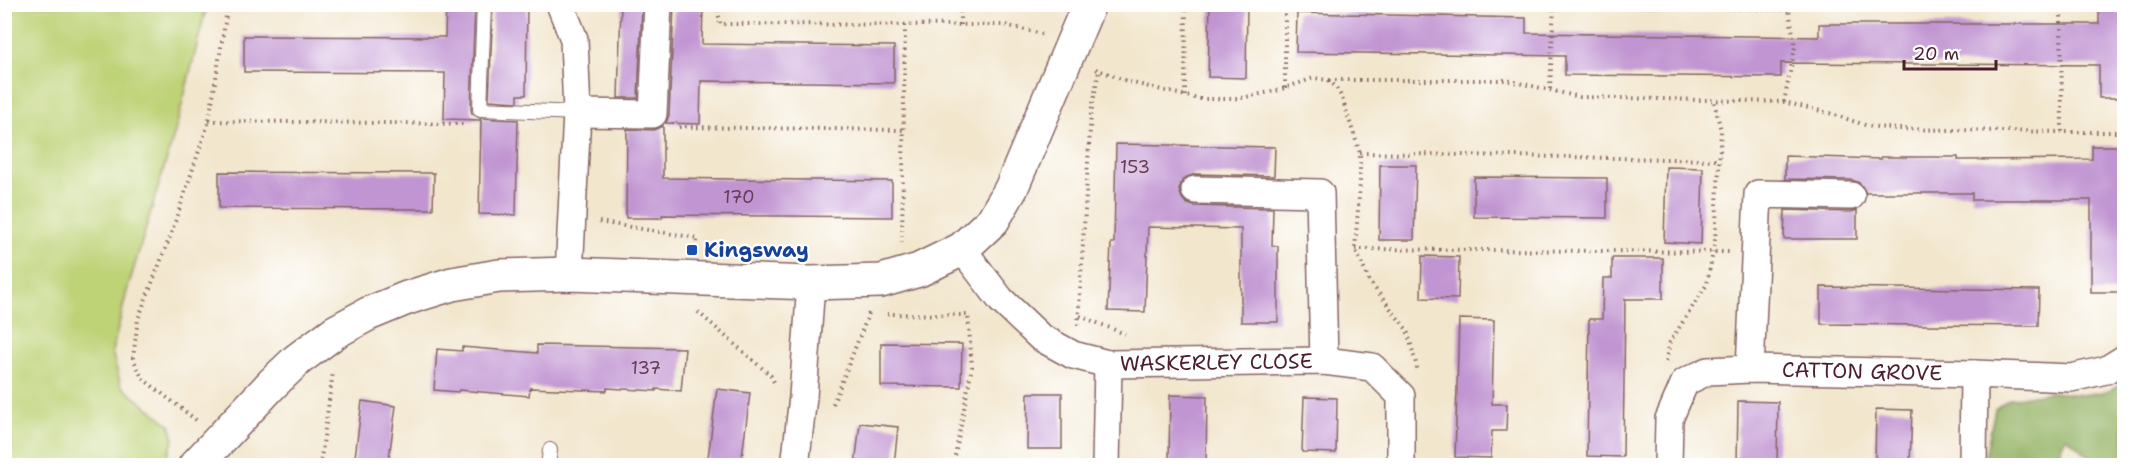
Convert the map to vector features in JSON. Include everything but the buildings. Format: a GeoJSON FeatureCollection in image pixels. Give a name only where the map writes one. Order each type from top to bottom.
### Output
{"type":"FeatureCollection","features":[{"type":"Feature","properties":{"kind":"street"},"geometry":{"type":"LineString","coordinates":[[560,4],[574,39],[577,114],[569,274]]}},
{"type":"Feature","properties":{"kind":"street"},"geometry":{"type":"LineString","coordinates":[[577,114],[653,114],[658,4]]}},
{"type":"Feature","properties":{"kind":"street"},"geometry":{"type":"LineString","coordinates":[[203,458],[297,360],[335,332],[407,298],[452,284],[499,276],[569,274],[811,283],[891,278],[919,270],[962,249],[993,220],[1011,189],[1089,4]]}},
{"type":"Feature","properties":{"kind":"street","name":"WASKERLEY CLOSE"},"geometry":{"type":"LineString","coordinates":[[1194,189],[1320,193],[1324,361]]}},
{"type":"Feature","properties":{"kind":"street"},"geometry":{"type":"LineString","coordinates":[[1750,369],[1758,194],[1851,196]]}},
{"type":"Feature","properties":{"kind":"street","name":"WASKERLEY CLOSE"},"geometry":{"type":"LineString","coordinates":[[962,249],[1001,300],[1040,337],[1073,355],[1108,364],[1324,361],[1372,367],[1401,396],[1401,465]]}},
{"type":"Feature","properties":{"kind":"street"},"geometry":{"type":"LineString","coordinates":[[795,465],[803,397],[811,283]]}},
{"type":"Feature","properties":{"kind":"street","name":"CATTON GROVE"},"geometry":{"type":"LineString","coordinates":[[1668,465],[1668,418],[1685,382],[1708,371],[1750,369],[2071,378],[2106,370],[2124,358]]}},
{"type":"Feature","properties":{"kind":"street","name":"WASKERLEY CLOSE"},"geometry":{"type":"LineString","coordinates":[[1106,465],[1108,364]]}},
{"type":"Feature","properties":{"kind":"street"},"geometry":{"type":"LineString","coordinates":[[1973,465],[1974,374]]}},
{"type":"Feature","properties":{"kind":"lane"},"geometry":{"type":"LineString","coordinates":[[484,5],[480,109],[577,114]]}},
{"type":"Feature","properties":{"kind":"lane"},"geometry":{"type":"LineString","coordinates":[[548,465],[550,450]]}},
{"type":"Feature","properties":{"kind":"path"},"geometry":{"type":"LineString","coordinates":[[203,458],[188,412],[142,378],[133,358],[138,319],[170,237],[209,121],[228,4]]}},
{"type":"Feature","properties":{"kind":"path"},"geometry":{"type":"LineString","coordinates":[[717,4],[720,24],[1005,25],[1042,34],[1069,51]]}},
{"type":"Feature","properties":{"kind":"path"},"geometry":{"type":"LineString","coordinates":[[960,4],[960,25]]}},
{"type":"Feature","properties":{"kind":"path"},"geometry":{"type":"LineString","coordinates":[[1185,96],[1186,4]]}},
{"type":"Feature","properties":{"kind":"path"},"geometry":{"type":"LineString","coordinates":[[1285,4],[1285,88]]}},
{"type":"Feature","properties":{"kind":"path"},"geometry":{"type":"LineString","coordinates":[[2061,4],[2062,132]]}},
{"type":"Feature","properties":{"kind":"path"},"geometry":{"type":"LineString","coordinates":[[1550,89],[1554,5],[1790,6],[1795,47],[1784,102]]}},
{"type":"Feature","properties":{"kind":"path"},"geometry":{"type":"LineString","coordinates":[[830,412],[868,314],[891,278],[905,25]]}},
{"type":"Feature","properties":{"kind":"path"},"geometry":{"type":"LineString","coordinates":[[1073,355],[1080,316],[1090,113],[1099,71]]}},
{"type":"Feature","properties":{"kind":"path"},"geometry":{"type":"LineString","coordinates":[[1328,80],[1506,80],[1580,97],[1784,102],[1868,126],[1897,129],[2124,132]]}},
{"type":"Feature","properties":{"kind":"path"},"geometry":{"type":"LineString","coordinates":[[1664,370],[1670,342],[1707,284],[1712,252],[1721,131],[1714,101]]}},
{"type":"Feature","properties":{"kind":"path"},"geometry":{"type":"LineString","coordinates":[[1360,153],[1719,160]]}},
{"type":"Feature","properties":{"kind":"path"},"geometry":{"type":"LineString","coordinates":[[1322,248],[1755,252]]}},
{"type":"Feature","properties":{"kind":"path"},"geometry":{"type":"LineString","coordinates":[[694,309],[706,309]]}},
{"type":"Feature","properties":{"kind":"path"},"geometry":{"type":"LineString","coordinates":[[868,314],[968,315],[972,367],[953,465]]}},
{"type":"Feature","properties":{"kind":"path"},"geometry":{"type":"LineString","coordinates":[[320,465],[332,375],[335,332]]}},
{"type":"Feature","properties":{"kind":"path"},"geometry":{"type":"LineString","coordinates":[[325,381],[339,370]]}},
{"type":"Feature","properties":{"kind":"green space"},"geometry":{"type":"Polygon","coordinates":[[[4,5],[207,5],[176,128],[127,291],[112,352],[121,386],[170,425],[174,439],[164,465],[5,465],[4,5]]]}},
{"type":"Feature","properties":{"kind":"green space"},"geometry":{"type":"Polygon","coordinates":[[[2124,383],[2124,465],[2100,465],[2066,437],[2053,465],[1988,465],[1985,457],[1995,409],[2009,399],[2052,392],[2082,395],[2109,391],[2124,383]]]}},
{"type":"Feature","properties":{"kind":"place","name":"Kingsway"},"geometry":{"type":"Point","coordinates":[692,250]}}]}
